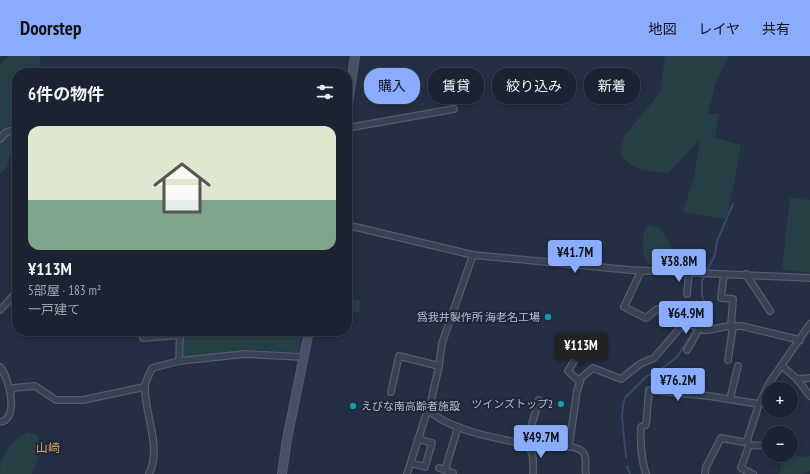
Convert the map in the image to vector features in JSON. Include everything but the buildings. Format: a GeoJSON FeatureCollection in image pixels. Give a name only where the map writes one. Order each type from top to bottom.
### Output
{"type":"FeatureCollection","features":[{"type":"Feature","properties":{"kind":"main road"},"geometry":{"type":"LineString","coordinates":[[352,77],[355,56]]}},
{"type":"Feature","properties":{"kind":"main road"},"geometry":{"type":"LineString","coordinates":[[282,474],[287,439],[308,336]]}},
{"type":"Feature","properties":{"kind":"street"},"geometry":{"type":"LineString","coordinates":[[352,127],[454,109]]}},
{"type":"Feature","properties":{"kind":"street"},"geometry":{"type":"LineString","coordinates":[[0,139],[5,133],[12,130]]}},
{"type":"Feature","properties":{"kind":"street"},"geometry":{"type":"LineString","coordinates":[[352,226],[472,255],[641,271],[746,274],[810,278]]}},
{"type":"Feature","properties":{"kind":"street"},"geometry":{"type":"LineString","coordinates":[[407,474],[426,415],[429,410],[439,366],[442,343],[472,255]]}},
{"type":"Feature","properties":{"kind":"street"},"geometry":{"type":"LineString","coordinates":[[641,271],[624,307],[646,318],[657,309],[700,329],[708,330],[742,326],[800,340]]}},
{"type":"Feature","properties":{"kind":"street"},"geometry":{"type":"LineString","coordinates":[[687,294],[689,272]]}},
{"type":"Feature","properties":{"kind":"street"},"geometry":{"type":"LineString","coordinates":[[724,274],[721,298],[733,299],[732,326],[728,360]]}},
{"type":"Feature","properties":{"kind":"street"},"geometry":{"type":"LineString","coordinates":[[746,274],[770,311]]}},
{"type":"Feature","properties":{"kind":"street"},"geometry":{"type":"LineString","coordinates":[[0,310],[12,297]]}},
{"type":"Feature","properties":{"kind":"street"},"geometry":{"type":"LineString","coordinates":[[569,447],[577,391],[581,378],[593,368],[622,379],[640,364],[654,358],[685,322]]}},
{"type":"Feature","properties":{"kind":"street"},"geometry":{"type":"LineString","coordinates":[[753,474],[741,468],[759,404],[770,382],[810,324]]}},
{"type":"Feature","properties":{"kind":"street"},"geometry":{"type":"LineString","coordinates":[[687,350],[700,329]]}},
{"type":"Feature","properties":{"kind":"street"},"geometry":{"type":"LineString","coordinates":[[143,336],[143,338],[168,336]]}},
{"type":"Feature","properties":{"kind":"street"},"geometry":{"type":"LineString","coordinates":[[179,361],[180,336]]}},
{"type":"Feature","properties":{"kind":"street"},"geometry":{"type":"LineString","coordinates":[[580,352],[568,371],[580,382]]}},
{"type":"Feature","properties":{"kind":"street"},"geometry":{"type":"LineString","coordinates":[[149,474],[154,461],[154,445],[144,387],[152,368],[179,361],[245,354],[303,357]]}},
{"type":"Feature","properties":{"kind":"street"},"geometry":{"type":"LineString","coordinates":[[391,392],[399,356],[439,366]]}},
{"type":"Feature","properties":{"kind":"street"},"geometry":{"type":"LineString","coordinates":[[730,399],[738,366]]}},
{"type":"Feature","properties":{"kind":"street"},"geometry":{"type":"LineString","coordinates":[[782,366],[797,379],[810,396]]}},
{"type":"Feature","properties":{"kind":"street"},"geometry":{"type":"LineString","coordinates":[[0,367],[4,372],[11,392],[10,416],[8,419],[0,422]]}},
{"type":"Feature","properties":{"kind":"street"},"geometry":{"type":"LineString","coordinates":[[797,379],[810,378]]}},
{"type":"Feature","properties":{"kind":"street"},"geometry":{"type":"LineString","coordinates":[[11,392],[13,388],[35,386],[56,400],[75,401],[144,387]]}},
{"type":"Feature","properties":{"kind":"street"},"geometry":{"type":"LineString","coordinates":[[646,474],[641,457],[640,443],[641,427],[646,425],[649,390],[730,399],[759,404]]}},
{"type":"Feature","properties":{"kind":"street"},"geometry":{"type":"LineString","coordinates":[[533,474],[532,452],[528,446],[539,400]]}},
{"type":"Feature","properties":{"kind":"street"},"geometry":{"type":"LineString","coordinates":[[429,410],[435,416],[458,427],[483,435],[528,446],[565,446],[583,452],[586,474]]}},
{"type":"Feature","properties":{"kind":"street"},"geometry":{"type":"LineString","coordinates":[[445,470],[458,427]]}},
{"type":"Feature","properties":{"kind":"street"},"geometry":{"type":"LineString","coordinates":[[705,474],[706,467],[721,438],[762,445]]}},
{"type":"Feature","properties":{"kind":"street"},"geometry":{"type":"LineString","coordinates":[[411,463],[425,467],[432,443],[418,439]]}},
{"type":"Feature","properties":{"kind":"street"},"geometry":{"type":"LineString","coordinates":[[439,468],[453,473]]}},
{"type":"Feature","properties":{"kind":"green space"},"geometry":{"type":"Polygon","coordinates":[[[8,56],[40,56],[39,68],[12,68],[12,124],[0,133],[0,66],[8,56]]]}},
{"type":"Feature","properties":{"kind":"green space"},"geometry":{"type":"Polygon","coordinates":[[[665,56],[729,56],[716,82],[708,114],[719,114],[715,138],[741,145],[728,212],[725,219],[683,212],[694,177],[700,139],[668,173],[641,170],[630,164],[620,154],[624,136],[660,93],[665,56]]]}},
{"type":"Feature","properties":{"kind":"green space"},"geometry":{"type":"Polygon","coordinates":[[[12,132],[12,150],[6,170],[2,171],[0,175],[0,143],[12,132]]]}},
{"type":"Feature","properties":{"kind":"green space"},"geometry":{"type":"Polygon","coordinates":[[[790,198],[810,200],[810,273],[783,270],[782,268],[790,198]]]}},
{"type":"Feature","properties":{"kind":"green space"},"geometry":{"type":"Polygon","coordinates":[[[647,225],[660,228],[673,251],[675,261],[674,266],[661,267],[648,264],[643,250],[644,235],[647,225]]]}},
{"type":"Feature","properties":{"kind":"green space"},"geometry":{"type":"Polygon","coordinates":[[[352,299],[361,301],[359,313],[352,312],[352,299]]]}},
{"type":"Feature","properties":{"kind":"green space"},"geometry":{"type":"Polygon","coordinates":[[[183,336],[301,336],[298,352],[245,350],[185,359],[182,356],[183,336]]]}},
{"type":"Feature","properties":{"kind":"green space"},"geometry":{"type":"Polygon","coordinates":[[[28,432],[37,435],[40,445],[38,459],[32,474],[0,474],[4,454],[16,440],[28,432]]]}},
{"type":"Feature","properties":{"kind":"green space"},"geometry":{"type":"Polygon","coordinates":[[[798,456],[810,456],[810,471],[803,474],[779,474],[782,462],[798,462],[798,456]]]}},
{"type":"Feature","properties":{"kind":"waterway"},"geometry":{"type":"LineString","coordinates":[[708,268],[715,255],[717,241],[733,204]]}},
{"type":"Feature","properties":{"kind":"waterway"},"geometry":{"type":"LineString","coordinates":[[698,324],[705,305],[702,295],[702,281],[704,277]]}},
{"type":"Feature","properties":{"kind":"waterway"},"geometry":{"type":"LineString","coordinates":[[626,457],[622,417],[625,398],[647,376],[664,367],[677,357],[693,332]]}},
{"type":"Feature","properties":{"kind":"waterway"},"geometry":{"type":"LineString","coordinates":[[627,466],[630,474]]}},
{"type":"Feature","properties":{"kind":"place","name":"爲我井製作所 海老名工場"},"geometry":{"type":"Point","coordinates":[548,317]}},
{"type":"Feature","properties":{"kind":"place","name":"ツインズトップ2"},"geometry":{"type":"Point","coordinates":[561,404]}},
{"type":"Feature","properties":{"kind":"place","name":"えびな南高齢者施設"},"geometry":{"type":"Point","coordinates":[353,406]}},
{"type":"Feature","properties":{"kind":"district","name":"山崎"},"geometry":{"type":"Point","coordinates":[48,447]}}]}
